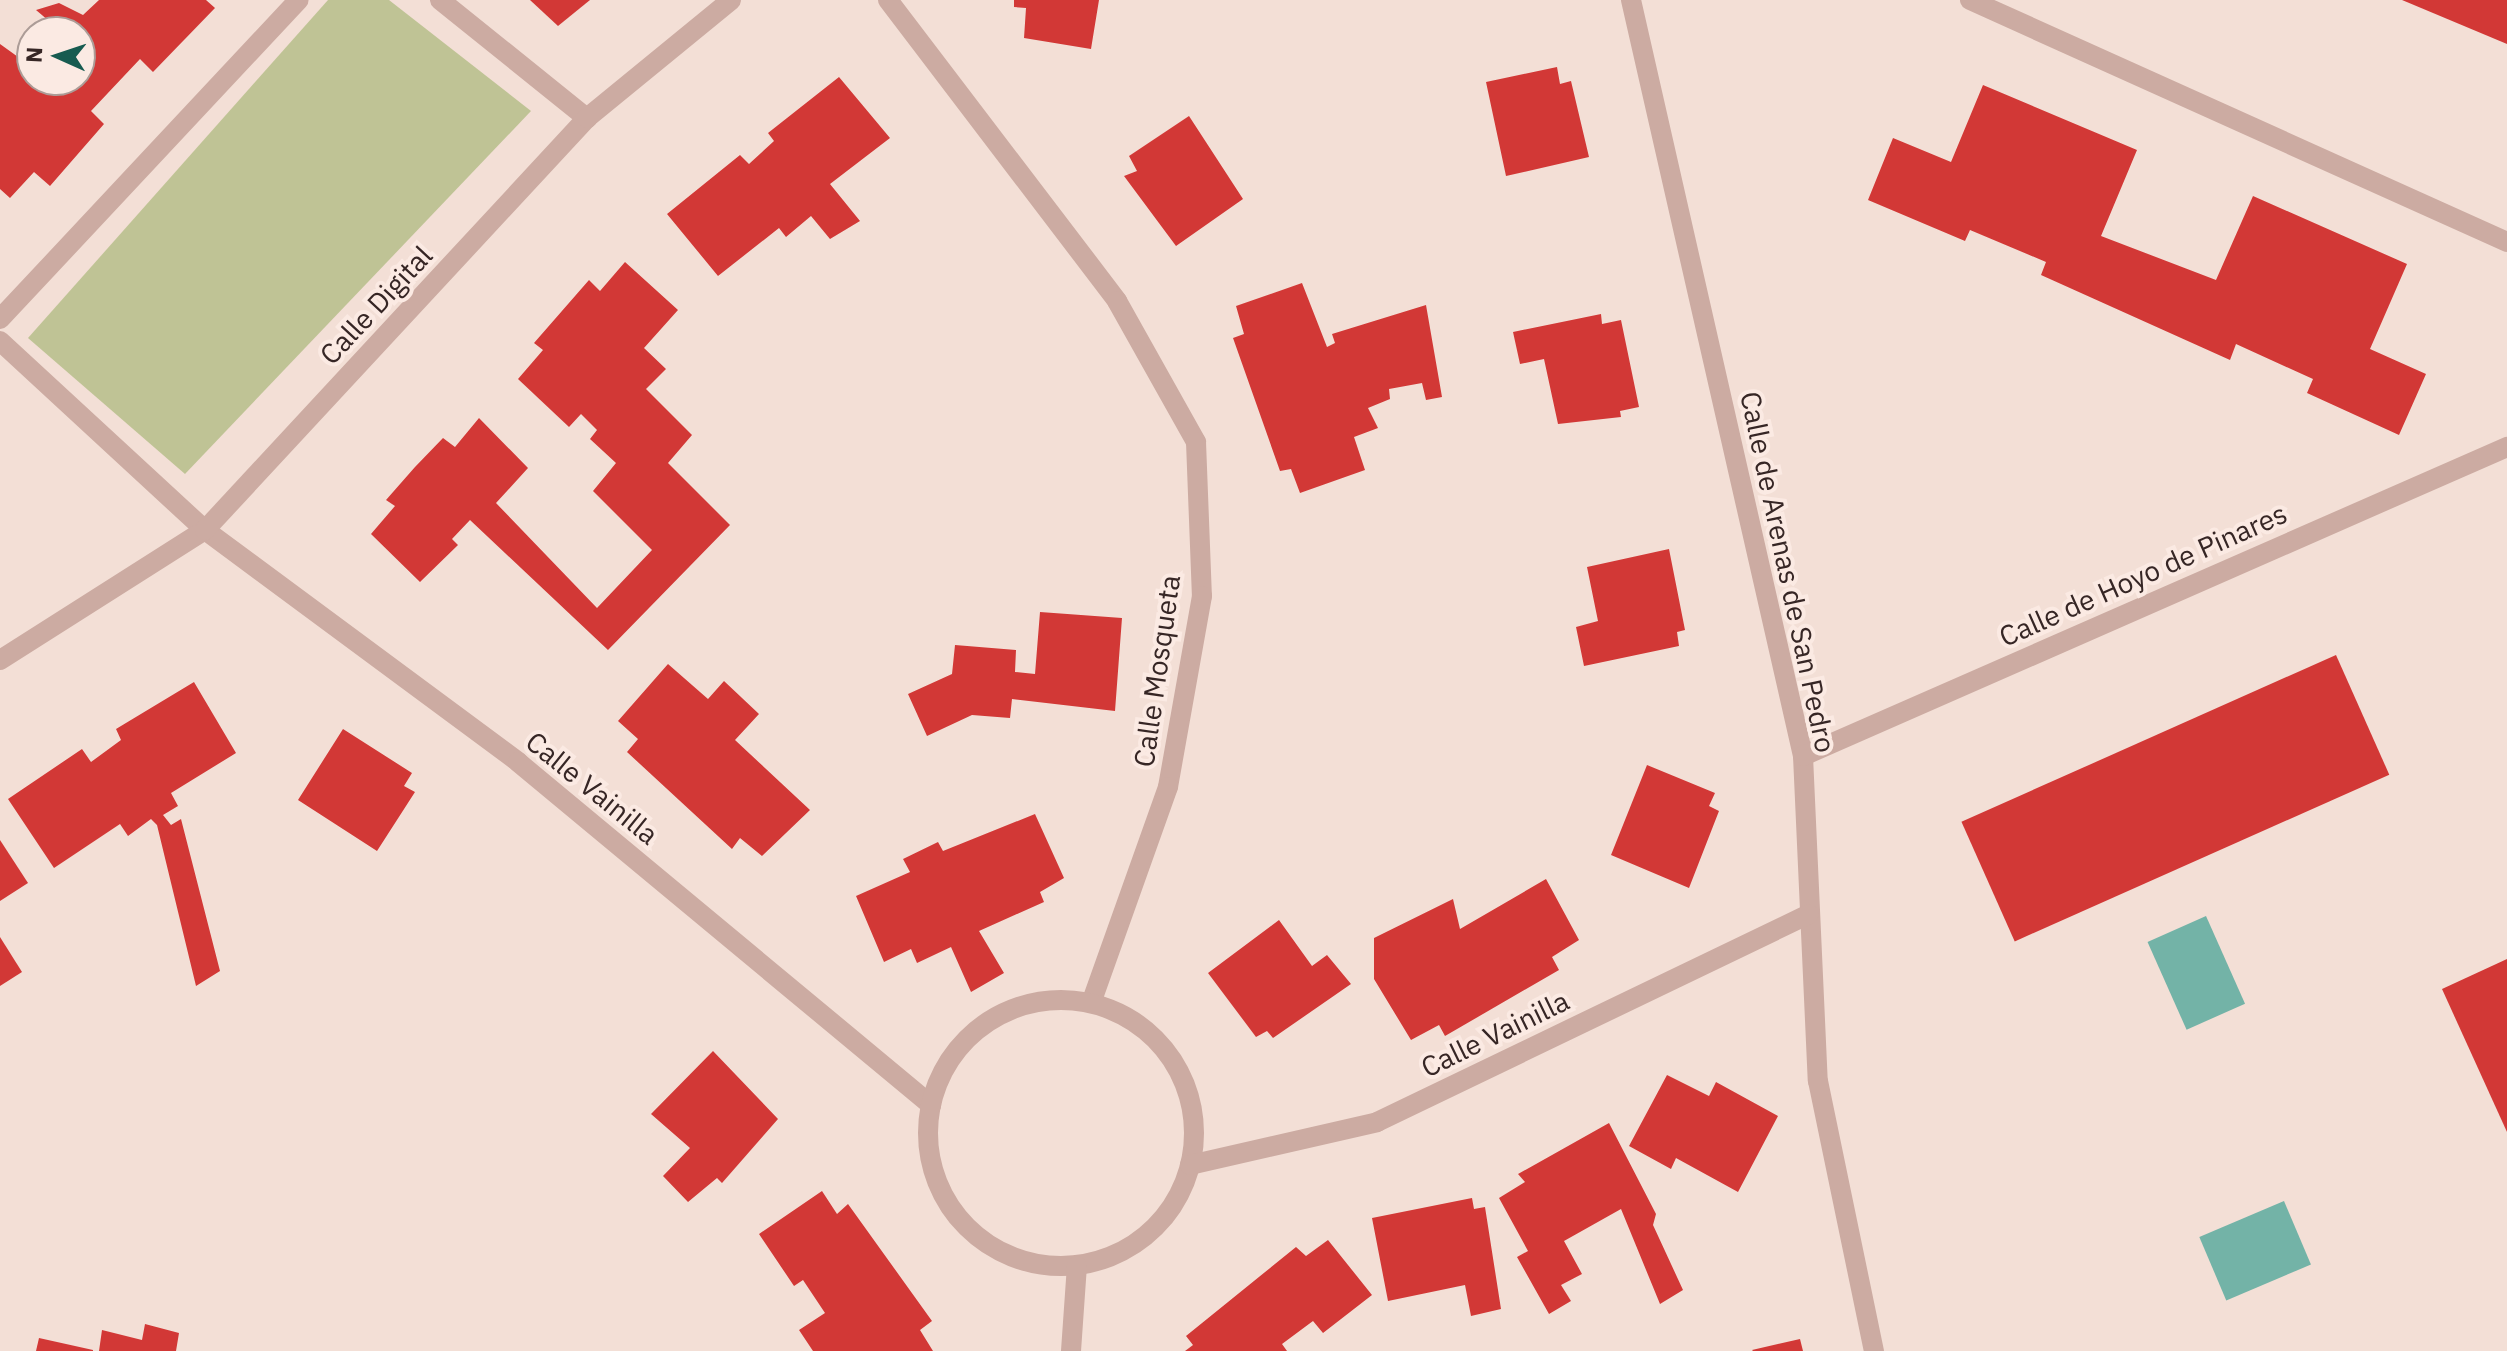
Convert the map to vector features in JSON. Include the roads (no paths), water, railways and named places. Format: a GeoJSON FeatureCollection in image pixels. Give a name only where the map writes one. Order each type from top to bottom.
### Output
{"type":"FeatureCollection","features":[{"type":"Feature","properties":{"kind":"street"},"geometry":{"type":"LineString","coordinates":[[0,319],[298,0]]}},
{"type":"Feature","properties":{"kind":"street"},"geometry":{"type":"LineString","coordinates":[[440,0],[587,118]]}},
{"type":"Feature","properties":{"kind":"street","name":"Calle Digital"},"geometry":{"type":"LineString","coordinates":[[0,660],[205,530],[587,118],[731,0]]}},
{"type":"Feature","properties":{"kind":"street","name":"Calle Mosqueta"},"geometry":{"type":"LineString","coordinates":[[888,0],[1117,301],[1196,442],[1202,596],[1171,772],[1091,1003]]}},
{"type":"Feature","properties":{"kind":"street","name":"Calle de Arenas de San Pedro"},"geometry":{"type":"LineString","coordinates":[[1631,0],[1803,756],[1818,1081],[1874,1351]]}},
{"type":"Feature","properties":{"kind":"street"},"geometry":{"type":"LineString","coordinates":[[1970,0],[2507,242]]}},
{"type":"Feature","properties":{"kind":"street"},"geometry":{"type":"LineString","coordinates":[[0,341],[205,530]]}},
{"type":"Feature","properties":{"kind":"street","name":"Calle de Hoyo de Pinares"},"geometry":{"type":"LineString","coordinates":[[1803,756],[2507,447]]}},
{"type":"Feature","properties":{"kind":"street","name":"Calle Vainilla"},"geometry":{"type":"LineString","coordinates":[[205,530],[518,762],[931,1105]]}},
{"type":"Feature","properties":{"kind":"street","name":"Calle Vainilla"},"geometry":{"type":"LineString","coordinates":[[1190,1165],[1377,1122],[1809,914]]}},
{"type":"Feature","properties":{"kind":"street"},"geometry":{"type":"LineString","coordinates":[[1049,1000],[1091,1003],[1131,1018],[1162,1046],[1184,1082],[1194,1123],[1190,1165],[1150,1233],[1116,1255],[1077,1266],[1037,1265],[997,1250],[963,1224],[940,1188],[928,1147],[931,1105],[945,1065],[972,1033],[1007,1009],[1049,1000]]}},
{"type":"Feature","properties":{"kind":"street"},"geometry":{"type":"LineString","coordinates":[[1071,1351],[1077,1266]]}},
{"type":"Feature","properties":{"kind":"water"},"geometry":{"type":"Polygon","coordinates":[[[2206,916],[2245,1004],[2187,1030],[2148,942],[2206,916]]]}},
{"type":"Feature","properties":{"kind":"water"},"geometry":{"type":"Polygon","coordinates":[[[2284,1201],[2311,1265],[2226,1300],[2199,1237],[2284,1201]]]}}]}
